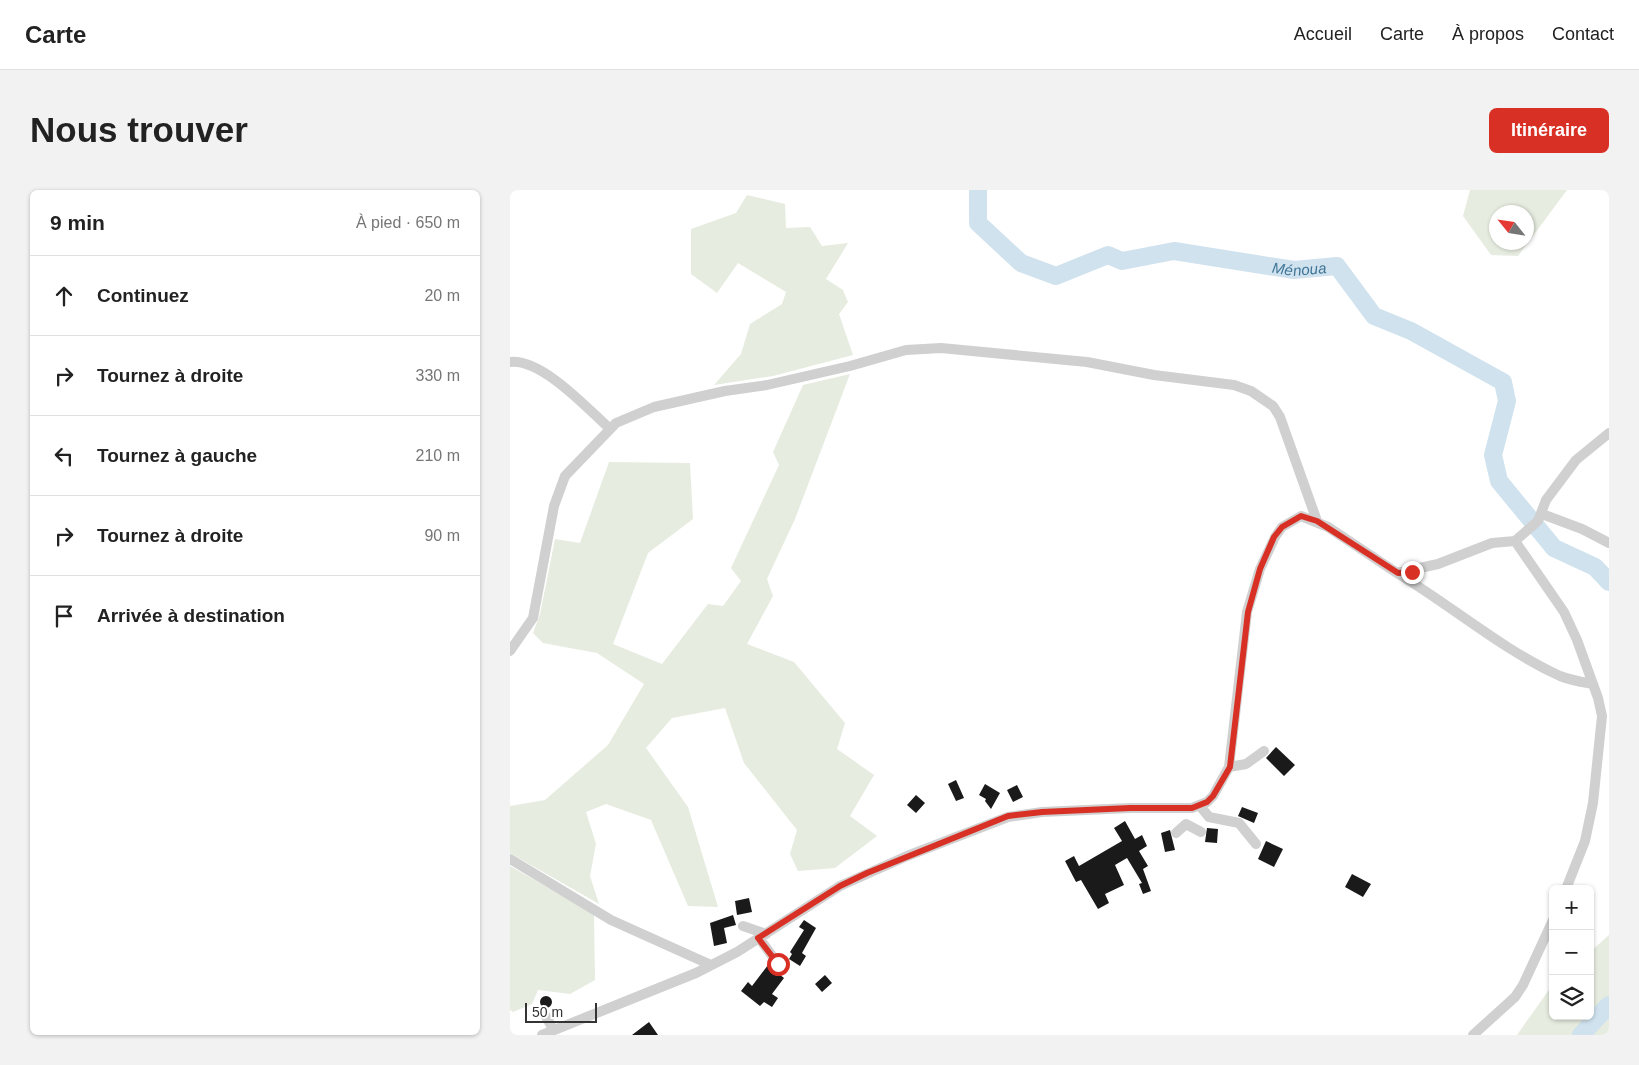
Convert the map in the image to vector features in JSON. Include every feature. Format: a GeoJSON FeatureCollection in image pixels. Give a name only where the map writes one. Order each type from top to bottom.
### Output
{"type":"FeatureCollection","features":[{"type":"Feature","properties":{"kind":"street"},"geometry":{"type":"LineString","coordinates":[[510,651],[533,618],[554,506],[561,484],[571,468],[609,428],[620,420],[638,412],[674,401],[767,385],[850,366],[906,350],[941,348],[1087,362],[1154,375],[1234,385],[1251,391],[1273,406],[1280,417],[1317,521]]}},
{"type":"Feature","properties":{"kind":"street"},"geometry":{"type":"LineString","coordinates":[[510,362],[528,364],[543,372],[609,428]]}},
{"type":"Feature","properties":{"kind":"street"},"geometry":{"type":"LineString","coordinates":[[1398,573],[1438,564],[1492,543],[1516,541],[1540,518],[1546,500],[1576,460],[1609,434]]}},
{"type":"Feature","properties":{"kind":"street"},"geometry":{"type":"LineString","coordinates":[[542,1035],[552,1029],[711,966],[840,886],[867,873],[1008,816],[1042,812],[1200,806],[1213,796],[1230,767],[1248,612],[1260,569],[1274,537],[1282,527],[1301,516],[1317,521],[1439,599],[1477,628],[1554,672],[1593,684]]}},
{"type":"Feature","properties":{"kind":"street"},"geometry":{"type":"LineString","coordinates":[[1540,518],[1582,529],[1609,543]]}},
{"type":"Feature","properties":{"kind":"street"},"geometry":{"type":"LineString","coordinates":[[1516,541],[1564,612],[1578,640],[1602,716],[1593,803],[1585,841],[1568,885]]}},
{"type":"Feature","properties":{"kind":"street"},"geometry":{"type":"LineString","coordinates":[[1230,767],[1246,764],[1264,751]]}},
{"type":"Feature","properties":{"kind":"street"},"geometry":{"type":"LineString","coordinates":[[1200,806],[1209,817],[1239,823],[1256,844]]}},
{"type":"Feature","properties":{"kind":"street"},"geometry":{"type":"LineString","coordinates":[[1180,808],[1186,824],[1201,832]]}},
{"type":"Feature","properties":{"kind":"street"},"geometry":{"type":"LineString","coordinates":[[1176,833],[1186,824]]}},
{"type":"Feature","properties":{"kind":"street"},"geometry":{"type":"LineString","coordinates":[[510,859],[611,920],[711,966]]}},
{"type":"Feature","properties":{"kind":"street"},"geometry":{"type":"LineString","coordinates":[[743,926],[762,936],[778,964]]}},
{"type":"Feature","properties":{"kind":"street"},"geometry":{"type":"LineString","coordinates":[[1473,1035],[1493,1019],[1515,997],[1549,928]]}},
{"type":"Feature","properties":{"kind":"street"},"geometry":{"type":"LineString","coordinates":[[545,1014],[552,1029]]}},
{"type":"Feature","properties":{"kind":"shaded area"},"geometry":{"type":"Polygon","coordinates":[[[1470,190],[1567,190],[1534,234],[1534,205],[1489,205],[1489,250],[1522,250],[1518,256],[1491,255],[1463,216],[1470,190]]]}},
{"type":"Feature","properties":{"kind":"shaded area"},"geometry":{"type":"Polygon","coordinates":[[[747,195],[785,204],[786,228],[810,227],[822,246],[848,243],[826,279],[843,290],[848,302],[839,314],[853,355],[773,376],[714,385],[741,354],[750,324],[782,304],[786,292],[738,263],[717,293],[691,274],[691,229],[736,213],[747,195]]]}},
{"type":"Feature","properties":{"kind":"shaded area"},"geometry":{"type":"Polygon","coordinates":[[[850,374],[795,519],[767,579],[773,596],[747,644],[794,662],[845,723],[837,749],[874,775],[850,816],[877,836],[835,868],[798,871],[790,854],[797,830],[744,763],[725,708],[672,718],[646,748],[688,807],[718,907],[688,906],[651,820],[606,804],[586,812],[596,844],[590,876],[599,904],[510,853],[510,806],[545,800],[608,745],[644,684],[597,653],[543,643],[533,633],[540,614],[555,539],[580,543],[609,462],[690,463],[693,519],[648,553],[613,644],[662,664],[708,604],[723,606],[741,581],[731,568],[779,465],[773,452],[803,385],[850,374]]]}},
{"type":"Feature","properties":{"kind":"shaded area"},"geometry":{"type":"Polygon","coordinates":[[[510,866],[594,914],[595,980],[570,994],[538,990],[532,1004],[513,1012],[510,1010],[510,866]]]}},
{"type":"Feature","properties":{"kind":"shaded area"},"geometry":{"type":"Polygon","coordinates":[[[1609,935],[1609,1035],[1517,1035],[1549,990],[1549,1020],[1594,1020],[1594,948],[1609,935]]]}},
{"type":"Feature","properties":{"kind":"building"},"geometry":{"type":"Polygon","coordinates":[[[1276,747],[1295,765],[1284,776],[1266,758],[1276,747]]]}},
{"type":"Feature","properties":{"kind":"building"},"geometry":{"type":"Polygon","coordinates":[[[956,780],[964,798],[956,801],[948,784],[956,780]]]}},
{"type":"Feature","properties":{"kind":"building"},"geometry":{"type":"Polygon","coordinates":[[[985,784],[1000,793],[991,809],[985,801],[986,799],[979,795],[985,784]]]}},
{"type":"Feature","properties":{"kind":"building"},"geometry":{"type":"Polygon","coordinates":[[[1017,785],[1023,797],[1013,802],[1007,790],[1017,785]]]}},
{"type":"Feature","properties":{"kind":"building"},"geometry":{"type":"Polygon","coordinates":[[[916,795],[925,803],[916,813],[907,805],[916,795]]]}},
{"type":"Feature","properties":{"kind":"building"},"geometry":{"type":"Polygon","coordinates":[[[1242,807],[1258,813],[1254,823],[1238,816],[1242,807]]]}},
{"type":"Feature","properties":{"kind":"building"},"geometry":{"type":"Polygon","coordinates":[[[1125,821],[1135,839],[1142,835],[1147,846],[1139,851],[1148,866],[1143,869],[1151,891],[1143,894],[1139,884],[1142,883],[1127,858],[1115,865],[1124,885],[1105,894],[1109,903],[1098,909],[1081,880],[1076,882],[1065,861],[1074,856],[1079,866],[1122,841],[1114,828],[1125,821]]]}},
{"type":"Feature","properties":{"kind":"building"},"geometry":{"type":"Polygon","coordinates":[[[1207,828],[1218,829],[1217,843],[1205,842],[1207,828]]]}},
{"type":"Feature","properties":{"kind":"building"},"geometry":{"type":"Polygon","coordinates":[[[1170,830],[1175,850],[1165,852],[1161,833],[1170,830]]]}},
{"type":"Feature","properties":{"kind":"building"},"geometry":{"type":"Polygon","coordinates":[[[1266,841],[1283,849],[1274,867],[1258,859],[1266,841]]]}},
{"type":"Feature","properties":{"kind":"building"},"geometry":{"type":"Polygon","coordinates":[[[1352,874],[1371,884],[1363,897],[1345,887],[1352,874]]]}},
{"type":"Feature","properties":{"kind":"building"},"geometry":{"type":"Polygon","coordinates":[[[749,898],[752,912],[737,915],[735,901],[749,898]]]}},
{"type":"Feature","properties":{"kind":"building"},"geometry":{"type":"Polygon","coordinates":[[[733,915],[736,925],[724,928],[727,943],[714,946],[710,923],[733,915]]]}},
{"type":"Feature","properties":{"kind":"building"},"geometry":{"type":"Polygon","coordinates":[[[804,920],[816,928],[802,953],[806,956],[800,966],[789,959],[792,954],[790,952],[804,930],[799,927],[804,920]]]}},
{"type":"Feature","properties":{"kind":"building"},"geometry":{"type":"Polygon","coordinates":[[[768,965],[784,978],[772,994],[778,998],[772,1007],[764,1002],[760,1006],[741,991],[748,982],[752,986],[768,965]]]}},
{"type":"Feature","properties":{"kind":"building"},"geometry":{"type":"Polygon","coordinates":[[[825,975],[832,983],[822,992],[815,984],[825,975]]]}},
{"type":"Feature","properties":{"kind":"building"},"geometry":{"type":"Polygon","coordinates":[[[544,996],[548,996],[552,1002],[548,1008],[544,1008],[540,1004],[540,1000],[544,996]]]}},
{"type":"Feature","properties":{"kind":"building"},"geometry":{"type":"Polygon","coordinates":[[[649,1022],[658,1035],[632,1035],[649,1022]]]}},
{"type":"Feature","properties":{"kind":"waterway","name":"Ménoua"},"geometry":{"type":"LineString","coordinates":[[978,190],[978,223],[1021,263],[1056,276],[1108,255],[1122,261],[1174,251],[1294,270],[1337,266],[1374,316],[1411,331],[1503,382],[1507,401],[1493,455],[1499,481],[1554,548],[1595,567],[1609,582]]}},
{"type":"Feature","properties":{"kind":"waterway","name":"Ménoua"},"geometry":{"type":"LineString","coordinates":[[1581,1035],[1609,1005]]}},
{"type":"Feature","properties":{"kind":"route"},"geometry":{"type":"LineString","coordinates":[[778,964],[758,938],[840,886],[907,856],[1008,816],[1042,812],[1130,808],[1192,808],[1207,802],[1213,796],[1230,767],[1232,732],[1244,635],[1253,591],[1274,537],[1282,527],[1293,520],[1301,516],[1317,521],[1398,573],[1412,572]]}}]}
